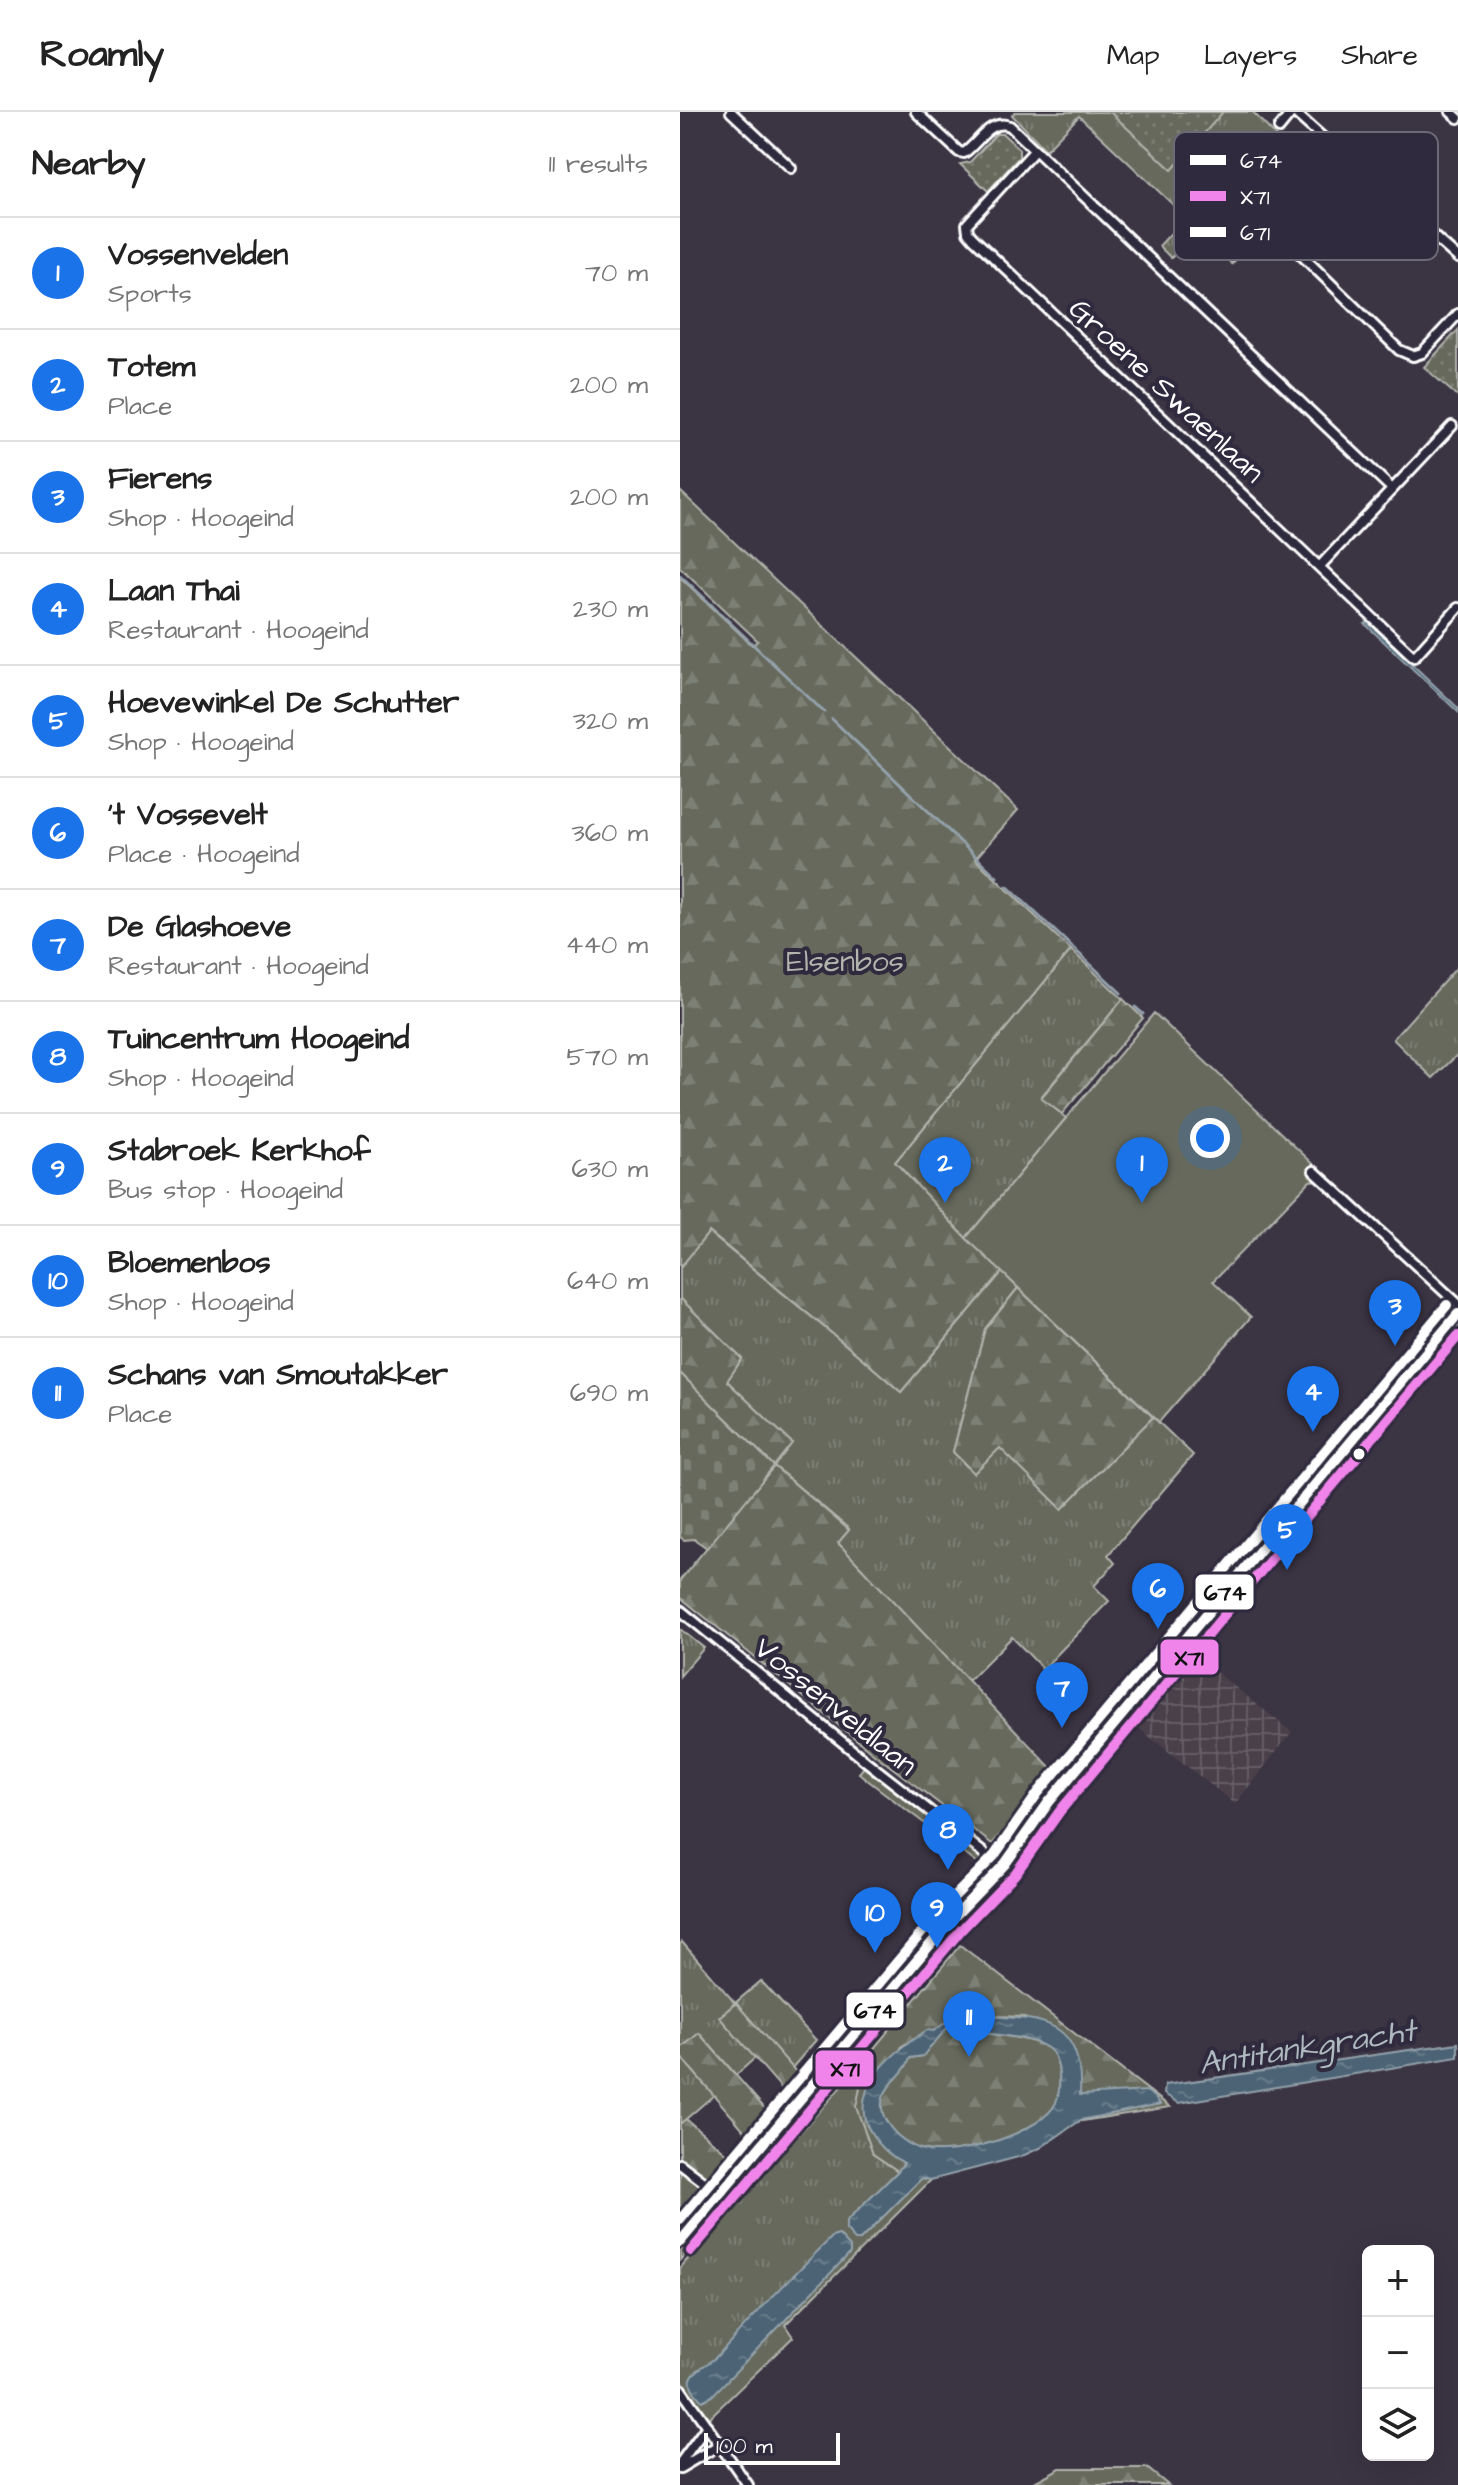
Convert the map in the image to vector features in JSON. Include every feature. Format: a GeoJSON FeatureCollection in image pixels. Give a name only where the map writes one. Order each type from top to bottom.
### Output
{"type":"FeatureCollection","features":[{"type":"Feature","properties":{"kind":"main road"},"geometry":{"type":"LineString","coordinates":[[680,2242],[951,1920],[971,1902],[998,1864],[1019,1846],[1033,1822],[1458,1314]]}},
{"type":"Feature","properties":{"kind":"street"},"geometry":{"type":"LineString","coordinates":[[731,112],[791,168]]}},
{"type":"Feature","properties":{"kind":"street"},"geometry":{"type":"LineString","coordinates":[[916,112],[959,152],[964,153],[989,129],[1001,123],[1010,126],[1392,489]]}},
{"type":"Feature","properties":{"kind":"street"},"geometry":{"type":"LineString","coordinates":[[1279,128],[1293,112],[1316,132]]}},
{"type":"Feature","properties":{"kind":"street"},"geometry":{"type":"LineString","coordinates":[[1451,112],[1458,118]]}},
{"type":"Feature","properties":{"kind":"street","name":"Groene Swaenlaan"},"geometry":{"type":"LineString","coordinates":[[1035,150],[967,224],[968,232],[1414,657],[1458,608]]}},
{"type":"Feature","properties":{"kind":"street"},"geometry":{"type":"LineString","coordinates":[[1438,240],[1458,258]]}},
{"type":"Feature","properties":{"kind":"street"},"geometry":{"type":"LineString","coordinates":[[1306,260],[1399,350],[1413,356],[1422,353],[1458,314]]}},
{"type":"Feature","properties":{"kind":"street"},"geometry":{"type":"LineString","coordinates":[[1320,566],[1452,426]]}},
{"type":"Feature","properties":{"kind":"street"},"geometry":{"type":"LineString","coordinates":[[1314,1171],[1458,1304]]}},
{"type":"Feature","properties":{"kind":"street"},"geometry":{"type":"LineString","coordinates":[[1447,1328],[1458,1338]]}},
{"type":"Feature","properties":{"kind":"street","name":"Vossenveldlaan"},"geometry":{"type":"LineString","coordinates":[[680,1610],[998,1864]]}},
{"type":"Feature","properties":{"kind":"street"},"geometry":{"type":"LineString","coordinates":[[680,2164],[720,2194]]}},
{"type":"Feature","properties":{"kind":"street"},"geometry":{"type":"LineString","coordinates":[[680,2388],[748,2485]]}},
{"type":"Feature","properties":{"kind":"street"},"geometry":{"type":"LineString","coordinates":[[680,2465],[707,2426]]}},
{"type":"Feature","properties":{"kind":"street"},"geometry":{"type":"LineString","coordinates":[[680,2465],[719,2445]]}},
{"type":"Feature","properties":{"kind":"shaded area"},"geometry":{"type":"Polygon","coordinates":[[[1192,1653],[1292,1732],[1235,1804],[1132,1723],[1192,1653]]]}},
{"type":"Feature","properties":{"kind":"green space"},"geometry":{"type":"Polygon","coordinates":[[[1015,112],[1253,112],[1272,132],[1174,132],[1174,206],[1079,116],[1046,150],[1012,115],[1015,112]]]}},
{"type":"Feature","properties":{"kind":"green space"},"geometry":{"type":"Polygon","coordinates":[[[1110,112],[1223,112],[1205,132],[1174,132],[1172,170],[1110,112]]]}},
{"type":"Feature","properties":{"kind":"green space"},"geometry":{"type":"Polygon","coordinates":[[[996,134],[1003,134],[1019,149],[1019,157],[988,191],[960,164],[970,162],[996,134]]]}},
{"type":"Feature","properties":{"kind":"green space"},"geometry":{"type":"Polygon","coordinates":[[[1174,230],[1174,255],[1171,258],[1159,246],[1174,230]]]}},
{"type":"Feature","properties":{"kind":"green space"},"geometry":{"type":"Polygon","coordinates":[[[1458,330],[1458,397],[1424,367],[1458,330]]]}},
{"type":"Feature","properties":{"kind":"green space","name":"Elsenbos"},"geometry":{"type":"Polygon","coordinates":[[[680,491],[1018,810],[975,859],[1071,950],[895,1162],[1002,1272],[901,1392],[709,1232],[680,1268],[680,577],[752,645],[758,641],[680,567],[680,491]]]}},
{"type":"Feature","properties":{"kind":"green space"},"geometry":{"type":"Polygon","coordinates":[[[1071,950],[1123,999],[1041,1097],[1066,1118],[966,1238],[895,1162],[1071,950]]]}},
{"type":"Feature","properties":{"kind":"green space"},"geometry":{"type":"Polygon","coordinates":[[[1458,966],[1458,1054],[1433,1078],[1393,1039],[1458,966]]]}},
{"type":"Feature","properties":{"kind":"green space"},"geometry":{"type":"Polygon","coordinates":[[[1123,999],[1143,1018],[1062,1114],[1041,1098],[1123,999]]]}},
{"type":"Feature","properties":{"kind":"green space"},"geometry":{"type":"Polygon","coordinates":[[[1154,1013],[1324,1174],[1319,1180],[1310,1181],[1213,1281],[1251,1317],[1159,1422],[966,1238],[1154,1013]]]}},
{"type":"Feature","properties":{"kind":"green space"},"geometry":{"type":"Polygon","coordinates":[[[708,1232],[901,1392],[1002,1272],[1018,1288],[985,1329],[953,1452],[973,1473],[1000,1447],[1062,1509],[1153,1417],[1193,1455],[1108,1555],[1115,1563],[1094,1586],[1109,1601],[1043,1669],[1012,1637],[968,1681],[838,1543],[849,1529],[774,1466],[792,1443],[727,1381],[742,1359],[680,1298],[680,1268],[708,1232]]]}},
{"type":"Feature","properties":{"kind":"green space"},"geometry":{"type":"Polygon","coordinates":[[[1018,1288],[1153,1417],[1062,1509],[1000,1448],[974,1473],[953,1452],[985,1329],[1018,1288]]]}},
{"type":"Feature","properties":{"kind":"green space"},"geometry":{"type":"Polygon","coordinates":[[[680,1298],[742,1359],[727,1381],[792,1443],[774,1466],[680,1373],[680,1298]]]}},
{"type":"Feature","properties":{"kind":"green space"},"geometry":{"type":"Polygon","coordinates":[[[680,1373],[774,1466],[707,1548],[694,1539],[684,1540],[680,1537],[680,1373]]]}},
{"type":"Feature","properties":{"kind":"green space"},"geometry":{"type":"Polygon","coordinates":[[[774,1466],[849,1530],[838,1543],[1055,1772],[992,1844],[873,1753],[680,1597],[680,1580],[774,1466]]]}},
{"type":"Feature","properties":{"kind":"green space"},"geometry":{"type":"Polygon","coordinates":[[[680,1629],[704,1648],[680,1676],[680,1629]]]}},
{"type":"Feature","properties":{"kind":"green space"},"geometry":{"type":"Polygon","coordinates":[[[864,1767],[983,1859],[978,1864],[866,1779],[859,1773],[864,1767]]]}},
{"type":"Feature","properties":{"kind":"green space"},"geometry":{"type":"Polygon","coordinates":[[[989,1890],[680,2260],[680,2251],[969,1906],[989,1890]]]}},
{"type":"Feature","properties":{"kind":"green space"},"geometry":{"type":"Polygon","coordinates":[[[682,1942],[735,2003],[720,2017],[755,2058],[736,2075],[700,2034],[680,2049],[682,1942]]]}},
{"type":"Feature","properties":{"kind":"green space"},"geometry":{"type":"Polygon","coordinates":[[[960,1945],[1170,2107],[1076,2122],[1092,2117],[1086,2096],[1079,2095],[1079,2069],[1024,2017],[965,2015],[962,2030],[1028,2040],[1052,2052],[1057,2062],[1059,2082],[1053,2108],[1028,2128],[990,2143],[949,2151],[931,2151],[909,2144],[887,2124],[882,2101],[910,2058],[923,2056],[934,2031],[931,2031],[902,2046],[867,2126],[882,2147],[904,2162],[898,2171],[873,2154],[856,2107],[864,2069],[860,2065],[960,1945]]]}},
{"type":"Feature","properties":{"kind":"green space"},"geometry":{"type":"Polygon","coordinates":[[[761,1981],[816,2040],[792,2068],[735,2003],[761,1981]]]}},
{"type":"Feature","properties":{"kind":"green space"},"geometry":{"type":"Polygon","coordinates":[[[736,2003],[797,2073],[783,2090],[719,2017],[736,2003]]]}},
{"type":"Feature","properties":{"kind":"green space"},"geometry":{"type":"Polygon","coordinates":[[[699,2033],[767,2111],[748,2135],[680,2056],[680,2049],[699,2033]]]}},
{"type":"Feature","properties":{"kind":"green space"},"geometry":{"type":"Polygon","coordinates":[[[680,2056],[714,2095],[680,2124],[680,2056]]]}},
{"type":"Feature","properties":{"kind":"green space"},"geometry":{"type":"Polygon","coordinates":[[[860,2065],[864,2068],[873,2154],[898,2171],[846,2222],[860,2240],[922,2178],[931,2180],[785,2325],[793,2337],[708,2419],[680,2378],[680,2268],[860,2065]]]}},
{"type":"Feature","properties":{"kind":"green space"},"geometry":{"type":"Polygon","coordinates":[[[686,2119],[731,2157],[710,2183],[680,2161],[680,2124],[686,2119]]]}},
{"type":"Feature","properties":{"kind":"green space"},"geometry":{"type":"Polygon","coordinates":[[[680,2169],[701,2184],[680,2210],[680,2169]]]}},
{"type":"Feature","properties":{"kind":"green space"},"geometry":{"type":"Polygon","coordinates":[[[1060,2468],[1147,2468],[1168,2485],[1029,2485],[1060,2468]]]}},
{"type":"Feature","properties":{"kind":"water"},"geometry":{"type":"Polygon","coordinates":[[[1368,622],[1458,708],[1458,712],[1365,624],[1368,622]]]}},
{"type":"Feature","properties":{"kind":"water"},"geometry":{"type":"Polygon","coordinates":[[[960,2017],[1011,2017],[1048,2024],[1062,2033],[1073,2046],[1079,2067],[1080,2095],[1146,2091],[1160,2104],[1081,2120],[1040,2148],[1022,2156],[931,2180],[922,2178],[860,2240],[855,2240],[846,2230],[846,2222],[904,2163],[886,2151],[872,2134],[865,2118],[864,2102],[868,2087],[888,2061],[927,2030],[934,2031],[948,2023],[948,2027],[923,2056],[910,2058],[882,2101],[887,2124],[917,2148],[949,2151],[990,2143],[1028,2128],[1055,2104],[1059,2073],[1056,2058],[1049,2049],[1016,2037],[962,2030],[960,2017]]]}},
{"type":"Feature","properties":{"kind":"water"},"geometry":{"type":"Polygon","coordinates":[[[1458,2043],[1458,2057],[1179,2103],[1164,2094],[1165,2085],[1458,2043]]]}},
{"type":"Feature","properties":{"kind":"water"},"geometry":{"type":"Polygon","coordinates":[[[839,2235],[850,2247],[850,2253],[712,2396],[702,2401],[692,2388],[692,2376],[718,2355],[832,2237],[839,2235]]]}},
{"type":"Feature","properties":{"kind":"waterway"},"geometry":{"type":"LineString","coordinates":[[680,575],[824,712]]}},
{"type":"Feature","properties":{"kind":"waterway"},"geometry":{"type":"LineString","coordinates":[[832,719],[997,877]]}},
{"type":"Feature","properties":{"kind":"waterway"},"geometry":{"type":"LineString","coordinates":[[1007,886],[1121,993]]}},
{"type":"Feature","properties":{"kind":"waterway"},"geometry":{"type":"LineString","coordinates":[[1135,1007],[1143,1014]]}},
{"type":"Feature","properties":{"kind":"transit line","name":"671"},"geometry":{"type":"LineString","coordinates":[[680,2220],[940,1911],[994,1856],[1038,1793],[1447,1305]]}},
{"type":"Feature","properties":{"kind":"transit line","name":"674"},"geometry":{"type":"LineString","coordinates":[[680,2242],[951,1920],[1005,1864],[1049,1802],[1458,1314]]}},
{"type":"Feature","properties":{"kind":"transit line","name":"X71"},"geometry":{"type":"LineString","coordinates":[[691,2251],[961,1930],[1015,1874],[1060,1811],[1458,1336]]}},
{"type":"Feature","properties":{"kind":"place","name":"Totem"},"geometry":{"type":"Point","coordinates":[945,1203]}},
{"type":"Feature","properties":{"kind":"place","name":"Vossenvelden"},"geometry":{"type":"Point","coordinates":[1142,1203]}},
{"type":"Feature","properties":{"kind":"place","name":"Fierens"},"geometry":{"type":"Point","coordinates":[1395,1346]}},
{"type":"Feature","properties":{"kind":"place","name":"Laan Thai"},"geometry":{"type":"Point","coordinates":[1313,1432]}},
{"type":"Feature","properties":{"kind":"place","name":"Hoevewinkel De Schutter"},"geometry":{"type":"Point","coordinates":[1287,1570]}},
{"type":"Feature","properties":{"kind":"place","name":"'t Vossevelt"},"geometry":{"type":"Point","coordinates":[1158,1629]}},
{"type":"Feature","properties":{"kind":"place","name":"De Glashoeve"},"geometry":{"type":"Point","coordinates":[1062,1728]}},
{"type":"Feature","properties":{"kind":"place","name":"Tuincentrum Hoogeind"},"geometry":{"type":"Point","coordinates":[948,1870]}},
{"type":"Feature","properties":{"kind":"place","name":"Stabroek Kerkhof"},"geometry":{"type":"Point","coordinates":[937,1948]}},
{"type":"Feature","properties":{"kind":"place","name":"Bloemenbos"},"geometry":{"type":"Point","coordinates":[875,1953]}},
{"type":"Feature","properties":{"kind":"place","name":"Schans van Smoutakker"},"geometry":{"type":"Point","coordinates":[969,2057]}},
{"type":"Feature","properties":{"kind":"water label","name":"Antitankgracht"},"geometry":{"type":"Point","coordinates":[1307,2046]}}]}
